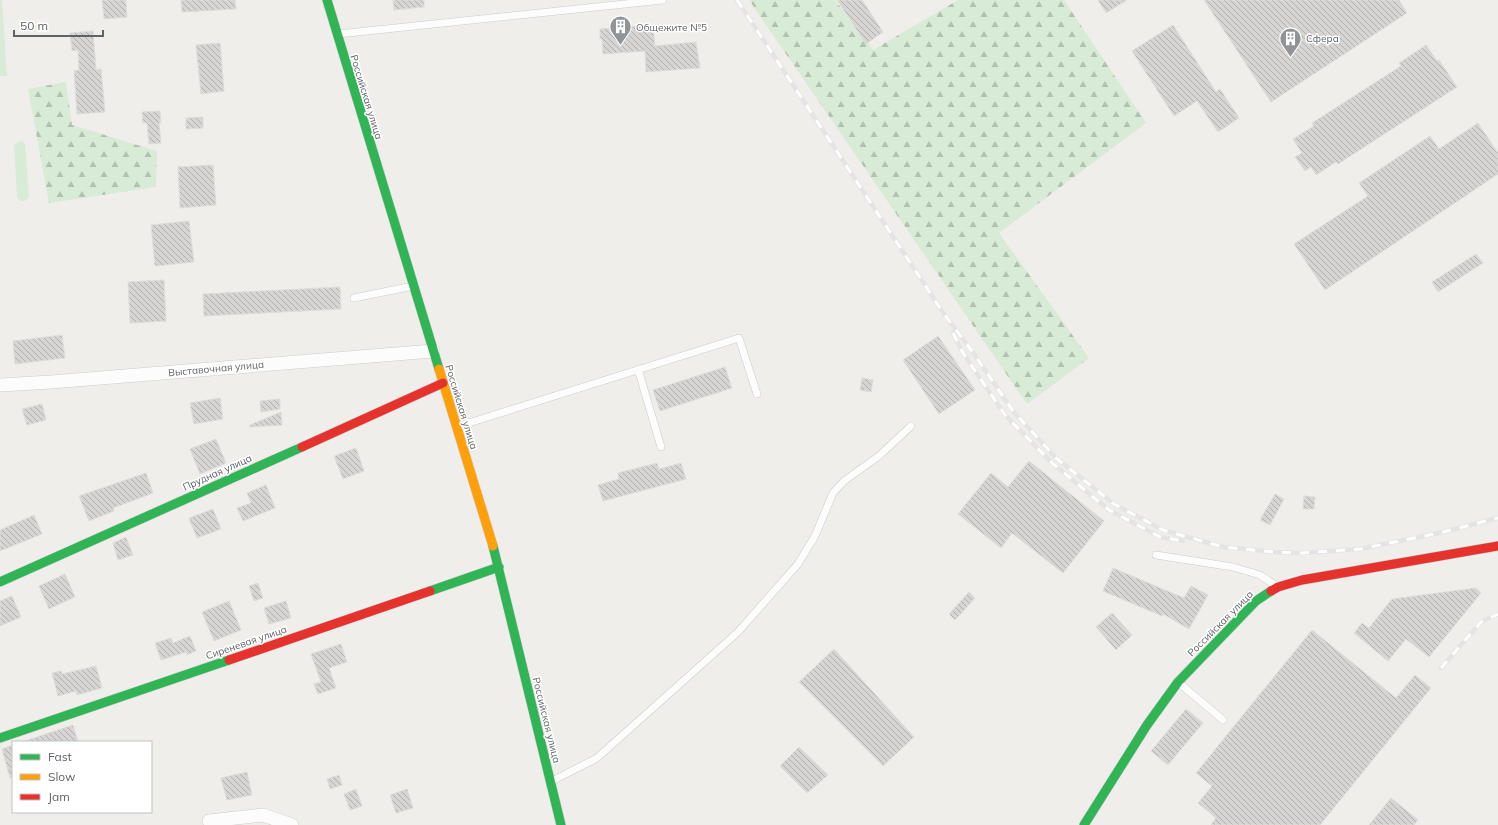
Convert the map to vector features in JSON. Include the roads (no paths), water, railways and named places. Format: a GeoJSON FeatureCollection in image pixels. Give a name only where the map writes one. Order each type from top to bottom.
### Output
{"type":"FeatureCollection","features":[{"type":"Feature","properties":{"kind":"street","name":"Российская улица"},"geometry":{"type":"LineString","coordinates":[[327,0],[499,567],[561,825]]}},
{"type":"Feature","properties":{"kind":"street","name":"Выставочная улица"},"geometry":{"type":"LineString","coordinates":[[0,385],[433,351]]}},
{"type":"Feature","properties":{"kind":"street","name":"Прудная улица"},"geometry":{"type":"LineString","coordinates":[[0,582],[443,383]]}},
{"type":"Feature","properties":{"kind":"street","name":"Российская улица"},"geometry":{"type":"LineString","coordinates":[[1084,825],[1147,725],[1178,682],[1256,601],[1278,587],[1302,580],[1498,546]]}},
{"type":"Feature","properties":{"kind":"street","name":"Сиреневая улица"},"geometry":{"type":"LineString","coordinates":[[0,738],[499,567]]}},
{"type":"Feature","properties":{"kind":"street"},"geometry":{"type":"LineString","coordinates":[[208,821],[263,815],[292,825]]}},
{"type":"Feature","properties":{"kind":"lane"},"geometry":{"type":"LineString","coordinates":[[337,34],[664,0]]}},
{"type":"Feature","properties":{"kind":"lane"},"geometry":{"type":"LineString","coordinates":[[354,298],[413,286]]}},
{"type":"Feature","properties":{"kind":"lane"},"geometry":{"type":"LineString","coordinates":[[456,427],[739,338],[757,394]]}},
{"type":"Feature","properties":{"kind":"lane"},"geometry":{"type":"LineString","coordinates":[[638,369],[661,447]]}},
{"type":"Feature","properties":{"kind":"lane"},"geometry":{"type":"LineString","coordinates":[[551,782],[597,758],[738,632],[798,564],[815,536],[833,493],[844,481],[879,456],[911,426]]}},
{"type":"Feature","properties":{"kind":"lane"},"geometry":{"type":"LineString","coordinates":[[1156,555],[1233,567],[1260,575],[1278,587]]}},
{"type":"Feature","properties":{"kind":"lane"},"geometry":{"type":"LineString","coordinates":[[1178,682],[1223,720]]}},
{"type":"Feature","properties":{"kind":"railway"},"geometry":{"type":"LineString","coordinates":[[737,0],[944,314],[972,351],[1013,411],[1056,458],[1114,504],[1163,530],[1223,547],[1301,553],[1360,549],[1439,533],[1498,518]]}},
{"type":"Feature","properties":{"kind":"railway"},"geometry":{"type":"LineString","coordinates":[[953,333],[963,353],[1005,415],[1052,463],[1109,510],[1160,537],[1183,541]]}},
{"type":"Feature","properties":{"kind":"railway"},"geometry":{"type":"LineString","coordinates":[[1441,668],[1481,622],[1498,614]]}},
{"type":"Feature","properties":{"kind":"place","name":"Общежите №5"},"geometry":{"type":"Point","coordinates":[621,46]}},
{"type":"Feature","properties":{"kind":"place","name":"Сфера"},"geometry":{"type":"Point","coordinates":[1290,58]}}]}
